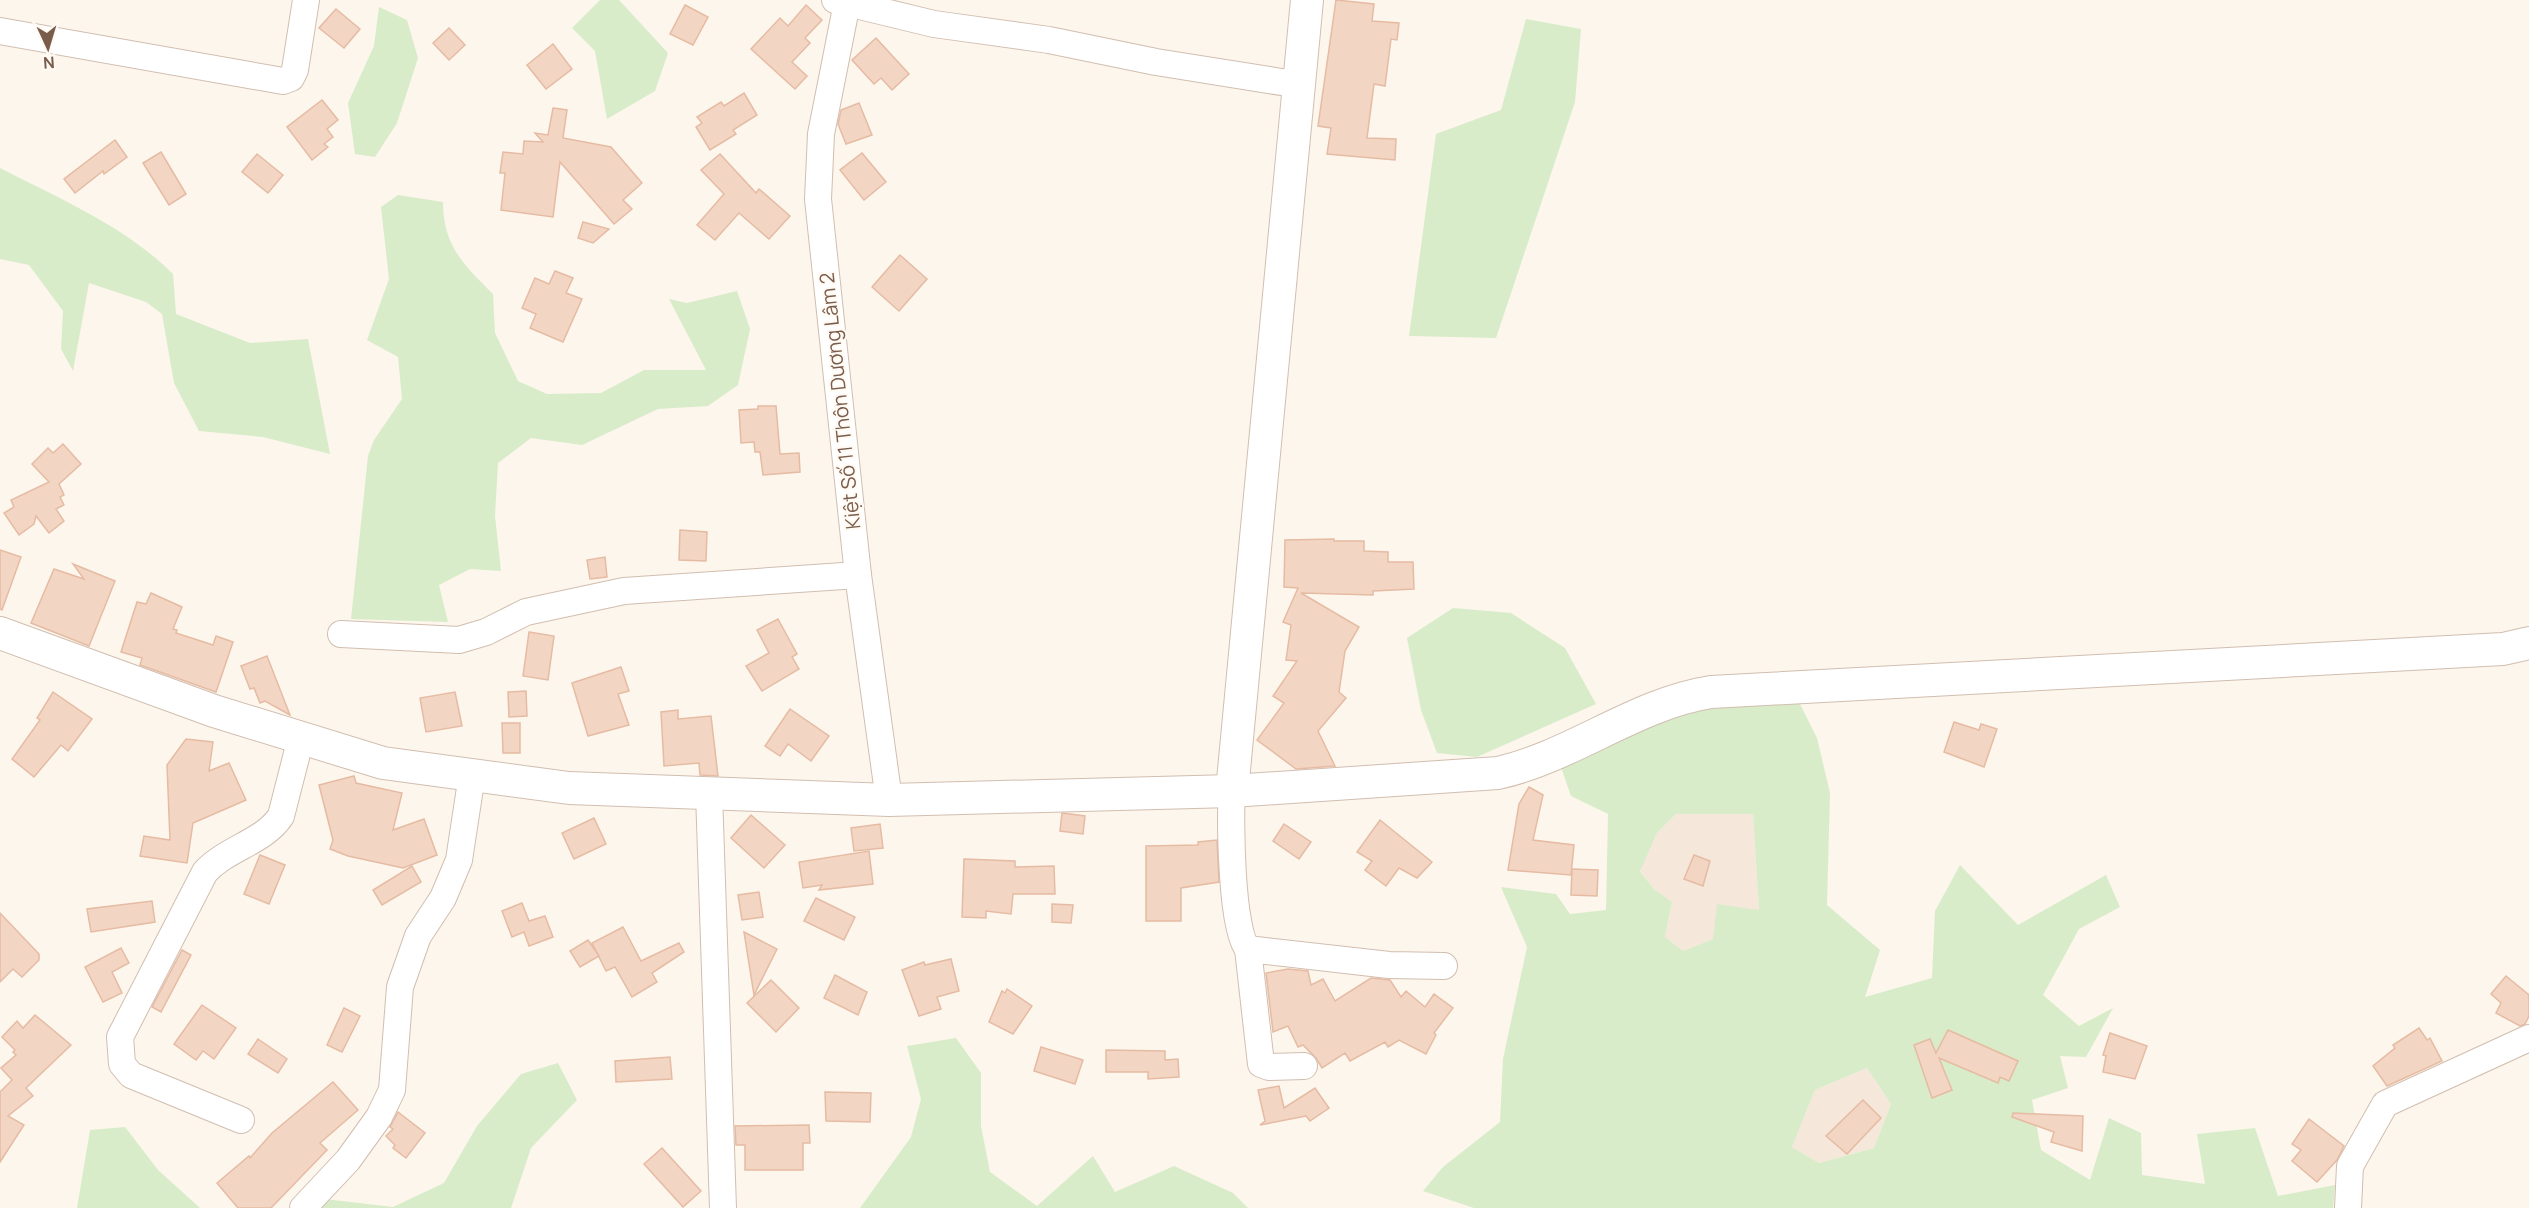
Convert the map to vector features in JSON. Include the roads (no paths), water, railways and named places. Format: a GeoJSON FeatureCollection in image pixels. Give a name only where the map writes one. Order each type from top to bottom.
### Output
{"type":"FeatureCollection","features":[{"type":"Feature","properties":{"kind":"street"},"geometry":{"type":"LineString","coordinates":[[0,31],[283,81],[291,78],[295,70],[306,0]]}},
{"type":"Feature","properties":{"kind":"street"},"geometry":{"type":"LineString","coordinates":[[1307,0],[1232,791],[1230,830],[1238,926],[1242,943],[1248,949],[1389,965],[1444,966]]}},
{"type":"Feature","properties":{"kind":"street"},"geometry":{"type":"LineString","coordinates":[[841,2],[934,24],[1049,40],[1156,62],[1300,85]]}},
{"type":"Feature","properties":{"kind":"street","name":"Kiệt Số 11 Thôn Dương Lâm 2"},"geometry":{"type":"LineString","coordinates":[[841,2],[821,134],[818,199],[858,575],[889,800]]}},
{"type":"Feature","properties":{"kind":"street"},"geometry":{"type":"LineString","coordinates":[[341,634],[459,640],[486,632],[526,612],[624,591],[858,575]]}},
{"type":"Feature","properties":{"kind":"street"},"geometry":{"type":"LineString","coordinates":[[1,636],[214,711],[383,763],[569,788],[889,800],[1232,791],[1498,773],[1525,767],[1663,703],[1711,692],[2503,650],[2529,643]]}},
{"type":"Feature","properties":{"kind":"street"},"geometry":{"type":"LineString","coordinates":[[242,1120],[130,1075],[122,1064],[120,1037],[205,872],[221,856],[275,825],[281,816],[302,738]]}},
{"type":"Feature","properties":{"kind":"street"},"geometry":{"type":"LineString","coordinates":[[303,1208],[348,1160],[379,1117],[392,1089],[400,987],[418,936],[443,897],[459,860],[472,775]]}},
{"type":"Feature","properties":{"kind":"street"},"geometry":{"type":"LineString","coordinates":[[709,793],[723,1208]]}},
{"type":"Feature","properties":{"kind":"street"},"geometry":{"type":"LineString","coordinates":[[1248,949],[1261,1064],[1269,1067],[1304,1066]]}},
{"type":"Feature","properties":{"kind":"street"},"geometry":{"type":"LineString","coordinates":[[2348,1208],[2350,1166],[2385,1104],[2529,1038]]}}]}
